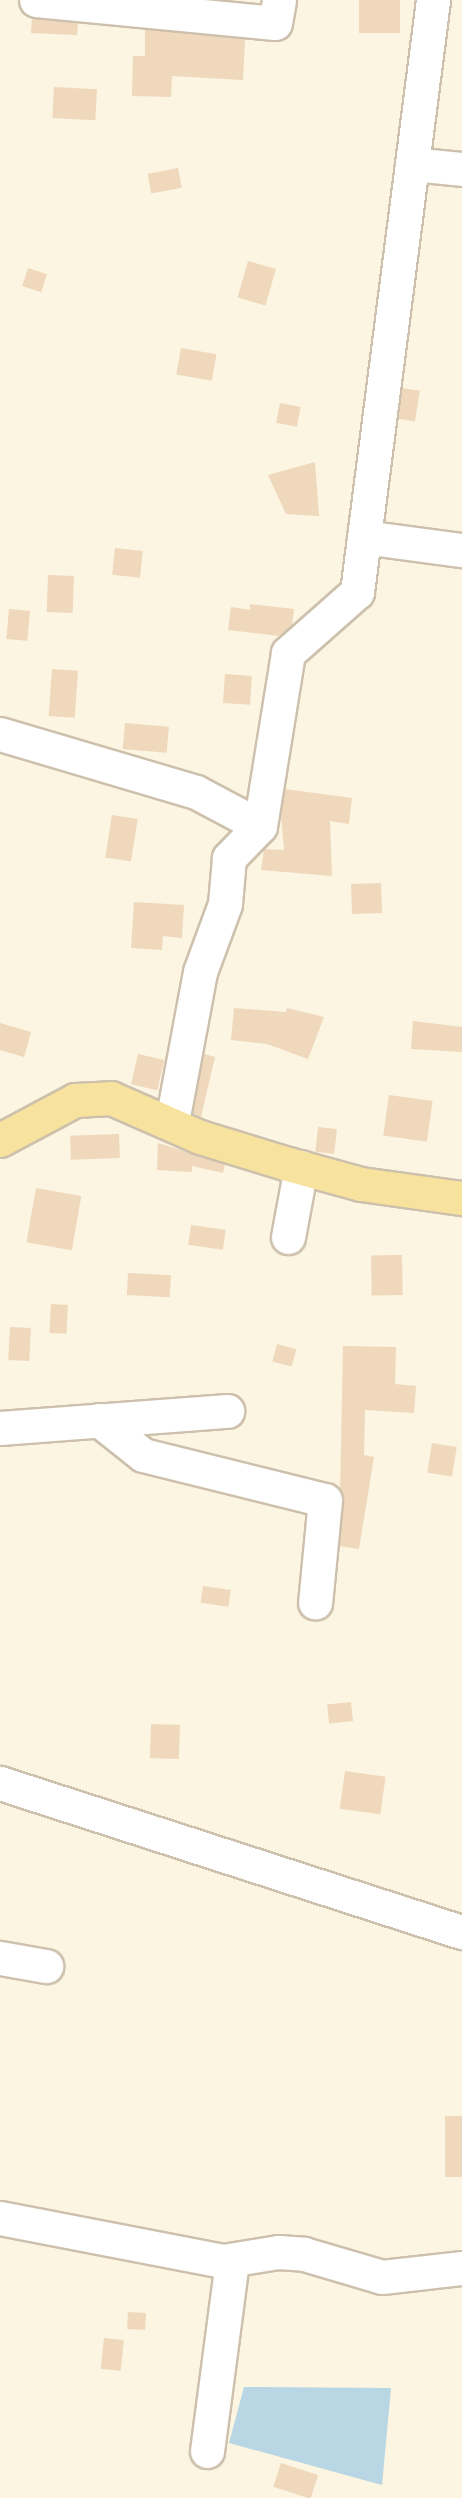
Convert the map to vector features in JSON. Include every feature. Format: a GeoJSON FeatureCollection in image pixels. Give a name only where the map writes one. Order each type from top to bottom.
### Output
{"type":"FeatureCollection","features":[{"type":"Feature","properties":{"kind":"main road"},"geometry":{"type":"LineString","coordinates":[[0,1140],[75,1100],[111,1098],[172,1121],[200,1137],[300,1167],[361,1184],[462,1198]]}},
{"type":"Feature","properties":{"kind":"street"},"geometry":{"type":"LineString","coordinates":[[36,0],[275,23],[279,0]]}},
{"type":"Feature","properties":{"kind":"street"},"geometry":{"type":"LineString","coordinates":[[172,1121],[200,972],[225,904],[229,858],[260,825],[288,652],[357,592],[434,0]]}},
{"type":"Feature","properties":{"kind":"street"},"geometry":{"type":"LineString","coordinates":[[412,164],[462,169]]}},
{"type":"Feature","properties":{"kind":"street"},"geometry":{"type":"LineString","coordinates":[[364,537],[462,550]]}},
{"type":"Feature","properties":{"kind":"street"},"geometry":{"type":"LineString","coordinates":[[0,734],[196,792],[260,825]]}},
{"type":"Feature","properties":{"kind":"street"},"geometry":{"type":"LineString","coordinates":[[288,1237],[300,1167]]}},
{"type":"Feature","properties":{"kind":"street"},"geometry":{"type":"LineString","coordinates":[[0,1428],[227,1411]]}},
{"type":"Feature","properties":{"kind":"street"},"geometry":{"type":"LineString","coordinates":[[99,1420],[143,1455],[325,1500],[315,1603]]}},
{"type":"Feature","properties":{"kind":"street"},"geometry":{"type":"LineString","coordinates":[[0,1783],[462,1932]]}},
{"type":"Feature","properties":{"kind":"street"},"geometry":{"type":"LineString","coordinates":[[0,1958],[46,1966]]}},
{"type":"Feature","properties":{"kind":"street"},"geometry":{"type":"LineString","coordinates":[[0,2218],[232,2260],[278,2252],[304,2254],[382,2277],[462,2268]]}},
{"type":"Feature","properties":{"kind":"street"},"geometry":{"type":"LineString","coordinates":[[207,2451],[232,2260]]}},
{"type":"Feature","properties":{"kind":"water"},"geometry":{"type":"Polygon","coordinates":[[[244,2387],[391,2388],[382,2485],[229,2443],[244,2387]]]}},
{"type":"Feature","properties":{"kind":"building"},"geometry":{"type":"Polygon","coordinates":[[[359,0],[400,0],[400,33],[359,33],[359,0]]]}},
{"type":"Feature","properties":{"kind":"building"},"geometry":{"type":"Polygon","coordinates":[[[32,18],[78,23],[77,35],[31,33],[32,18]]]}},
{"type":"Feature","properties":{"kind":"building"},"geometry":{"type":"Polygon","coordinates":[[[145,29],[245,39],[243,80],[172,76],[171,97],[132,96],[133,56],[145,56],[145,29]]]}},
{"type":"Feature","properties":{"kind":"building"},"geometry":{"type":"Polygon","coordinates":[[[54,87],[97,89],[95,120],[52,118],[54,87]]]}},
{"type":"Feature","properties":{"kind":"building"},"geometry":{"type":"Polygon","coordinates":[[[178,168],[182,188],[151,194],[148,174],[178,168]]]}},
{"type":"Feature","properties":{"kind":"building"},"geometry":{"type":"Polygon","coordinates":[[[248,261],[276,269],[265,306],[238,298],[248,261]]]}},
{"type":"Feature","properties":{"kind":"building"},"geometry":{"type":"Polygon","coordinates":[[[28,268],[47,274],[41,292],[22,286],[28,268]]]}},
{"type":"Feature","properties":{"kind":"building"},"geometry":{"type":"Polygon","coordinates":[[[181,348],[216,354],[212,381],[176,375],[181,348]]]}},
{"type":"Feature","properties":{"kind":"building"},"geometry":{"type":"Polygon","coordinates":[[[402,388],[420,391],[415,421],[397,419],[402,388]]]}},
{"type":"Feature","properties":{"kind":"building"},"geometry":{"type":"Polygon","coordinates":[[[280,403],[301,407],[297,427],[276,423],[280,403]]]}},
{"type":"Feature","properties":{"kind":"building"},"geometry":{"type":"Polygon","coordinates":[[[315,462],[319,516],[286,514],[268,475],[315,462]]]}},
{"type":"Feature","properties":{"kind":"building"},"geometry":{"type":"Polygon","coordinates":[[[115,548],[143,551],[140,578],[112,575],[115,548]]]}},
{"type":"Feature","properties":{"kind":"building"},"geometry":{"type":"Polygon","coordinates":[[[48,575],[74,576],[73,613],[47,612],[48,575]]]}},
{"type":"Feature","properties":{"kind":"building"},"geometry":{"type":"Polygon","coordinates":[[[250,604],[294,609],[292,625],[279,636],[228,630],[231,607],[250,610],[250,604]]]}},
{"type":"Feature","properties":{"kind":"building"},"geometry":{"type":"Polygon","coordinates":[[[9,609],[30,611],[27,641],[6,639],[9,609]]]}},
{"type":"Feature","properties":{"kind":"building"},"geometry":{"type":"Polygon","coordinates":[[[52,669],[78,671],[75,718],[49,716],[52,669]]]}},
{"type":"Feature","properties":{"kind":"building"},"geometry":{"type":"Polygon","coordinates":[[[225,674],[252,676],[250,705],[223,703],[225,674]]]}},
{"type":"Feature","properties":{"kind":"building"},"geometry":{"type":"Polygon","coordinates":[[[125,723],[169,727],[167,753],[123,749],[125,723]]]}},
{"type":"Feature","properties":{"kind":"building"},"geometry":{"type":"Polygon","coordinates":[[[285,789],[352,798],[349,824],[330,821],[332,876],[261,870],[264,849],[284,850],[281,815],[285,789]]]}},
{"type":"Feature","properties":{"kind":"building"},"geometry":{"type":"Polygon","coordinates":[[[112,815],[138,819],[131,862],[105,857],[112,815]]]}},
{"type":"Feature","properties":{"kind":"building"},"geometry":{"type":"Polygon","coordinates":[[[381,883],[382,913],[352,914],[351,884],[381,883]]]}},
{"type":"Feature","properties":{"kind":"building"},"geometry":{"type":"Polygon","coordinates":[[[134,902],[184,905],[182,938],[163,936],[162,950],[131,948],[134,902]]]}},
{"type":"Feature","properties":{"kind":"building"},"geometry":{"type":"Polygon","coordinates":[[[234,1008],[286,1012],[287,1008],[324,1017],[308,1059],[267,1044],[231,1040],[234,1008]]]}},
{"type":"Feature","properties":{"kind":"building"},"geometry":{"type":"Polygon","coordinates":[[[413,1021],[462,1027],[462,1052],[411,1049],[413,1021]]]}},
{"type":"Feature","properties":{"kind":"building"},"geometry":{"type":"Polygon","coordinates":[[[0,1023],[31,1032],[24,1057],[0,1050],[0,1023]]]}},
{"type":"Feature","properties":{"kind":"building"},"geometry":{"type":"Polygon","coordinates":[[[138,1054],[164,1060],[157,1090],[131,1084],[138,1054]]]}},
{"type":"Feature","properties":{"kind":"building"},"geometry":{"type":"Polygon","coordinates":[[[204,1054],[215,1057],[201,1117],[193,1113],[204,1054]]]}},
{"type":"Feature","properties":{"kind":"building"},"geometry":{"type":"Polygon","coordinates":[[[389,1095],[433,1101],[427,1142],[383,1136],[389,1095]]]}},
{"type":"Feature","properties":{"kind":"building"},"geometry":{"type":"Polygon","coordinates":[[[318,1127],[337,1129],[334,1154],[315,1152],[318,1127]]]}},
{"type":"Feature","properties":{"kind":"building"},"geometry":{"type":"Polygon","coordinates":[[[119,1134],[120,1158],[71,1160],[70,1136],[119,1134]]]}},
{"type":"Feature","properties":{"kind":"building"},"geometry":{"type":"Polygon","coordinates":[[[158,1143],[225,1164],[223,1173],[192,1166],[192,1172],[157,1170],[158,1143]]]}},
{"type":"Feature","properties":{"kind":"building"},"geometry":{"type":"Polygon","coordinates":[[[36,1188],[81,1196],[72,1250],[26,1242],[36,1188]]]}},
{"type":"Feature","properties":{"kind":"building"},"geometry":{"type":"Polygon","coordinates":[[[191,1225],[226,1230],[223,1250],[188,1245],[191,1225]]]}},
{"type":"Feature","properties":{"kind":"building"},"geometry":{"type":"Polygon","coordinates":[[[402,1255],[403,1295],[372,1296],[371,1256],[402,1255]]]}},
{"type":"Feature","properties":{"kind":"building"},"geometry":{"type":"Polygon","coordinates":[[[128,1273],[171,1275],[170,1297],[127,1295],[128,1273]]]}},
{"type":"Feature","properties":{"kind":"building"},"geometry":{"type":"Polygon","coordinates":[[[51,1304],[68,1305],[66,1334],[49,1333],[51,1304]]]}},
{"type":"Feature","properties":{"kind":"building"},"geometry":{"type":"Polygon","coordinates":[[[10,1327],[31,1328],[29,1361],[8,1360],[10,1327]]]}},
{"type":"Feature","properties":{"kind":"building"},"geometry":{"type":"Polygon","coordinates":[[[277,1344],[296,1349],[292,1367],[272,1361],[277,1344]]]}},
{"type":"Feature","properties":{"kind":"building"},"geometry":{"type":"Polygon","coordinates":[[[343,1346],[396,1347],[395,1384],[416,1386],[414,1413],[365,1410],[364,1455],[374,1457],[359,1549],[339,1546],[343,1346]]]}},
{"type":"Feature","properties":{"kind":"building"},"geometry":{"type":"Polygon","coordinates":[[[432,1443],[457,1447],[452,1477],[427,1473],[432,1443]]]}},
{"type":"Feature","properties":{"kind":"building"},"geometry":{"type":"Polygon","coordinates":[[[203,1586],[231,1590],[228,1607],[201,1603],[203,1586]]]}},
{"type":"Feature","properties":{"kind":"building"},"geometry":{"type":"Polygon","coordinates":[[[351,1702],[353,1721],[329,1723],[327,1705],[351,1702]]]}},
{"type":"Feature","properties":{"kind":"building"},"geometry":{"type":"Polygon","coordinates":[[[151,1724],[180,1725],[179,1759],[150,1758],[151,1724]]]}},
{"type":"Feature","properties":{"kind":"building"},"geometry":{"type":"Polygon","coordinates":[[[345,1771],[386,1777],[380,1814],[340,1809],[345,1771]]]}},
{"type":"Feature","properties":{"kind":"building"},"geometry":{"type":"Polygon","coordinates":[[[445,2116],[462,2116],[462,2177],[445,2177],[445,2116]]]}},
{"type":"Feature","properties":{"kind":"building"},"geometry":{"type":"Polygon","coordinates":[[[128,2312],[146,2313],[145,2330],[127,2329],[128,2312]]]}},
{"type":"Feature","properties":{"kind":"building"},"geometry":{"type":"Polygon","coordinates":[[[104,2338],[124,2340],[121,2371],[101,2369],[104,2338]]]}},
{"type":"Feature","properties":{"kind":"building"},"geometry":{"type":"Polygon","coordinates":[[[281,2463],[318,2475],[311,2498],[273,2487],[281,2463]]]}}]}
